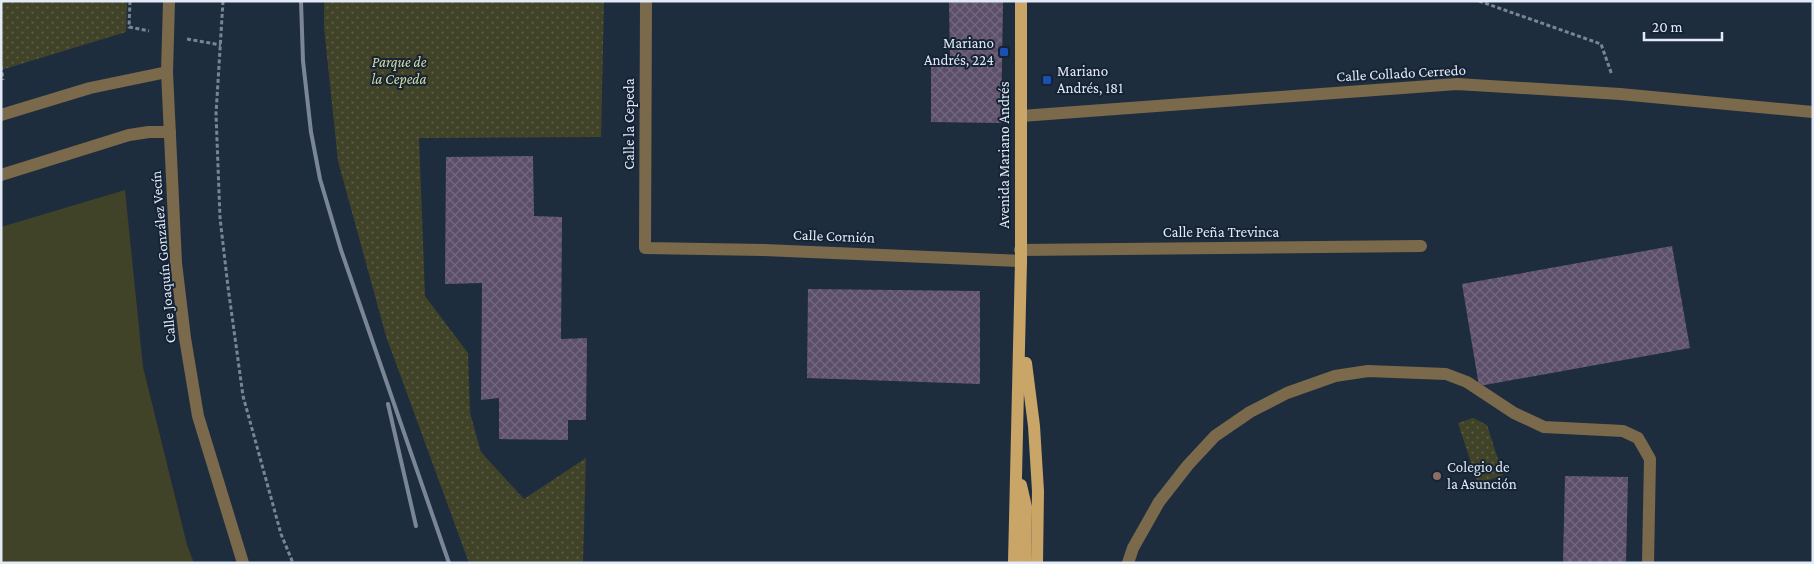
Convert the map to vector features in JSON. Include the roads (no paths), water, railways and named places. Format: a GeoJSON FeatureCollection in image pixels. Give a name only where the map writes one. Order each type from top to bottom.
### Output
{"type":"FeatureCollection","features":[{"type":"Feature","properties":{"kind":"main road","name":"Avenida Mariano Andrés"},"geometry":{"type":"LineString","coordinates":[[1014,563],[1021,255],[1021,1]]}},
{"type":"Feature","properties":{"kind":"main road","name":"Avenida Mariano Andrés"},"geometry":{"type":"LineString","coordinates":[[1020,308],[1034,426],[1038,491],[1037,563]]}},
{"type":"Feature","properties":{"kind":"main road","name":"Avenida Mariano Andrés"},"geometry":{"type":"LineString","coordinates":[[1016,463],[1026,507],[1025,563]]}},
{"type":"Feature","properties":{"kind":"street","name":"Calle Joaquín González Vecín"},"geometry":{"type":"LineString","coordinates":[[169,1],[167,72],[176,264],[186,348],[198,416],[243,563]]}},
{"type":"Feature","properties":{"kind":"street","name":"Calle la Cepeda"},"geometry":{"type":"LineString","coordinates":[[645,248],[646,1]]}},
{"type":"Feature","properties":{"kind":"street"},"geometry":{"type":"LineString","coordinates":[[1,115],[90,88],[167,72]]}},
{"type":"Feature","properties":{"kind":"street","name":"Calle Collado Cerredo"},"geometry":{"type":"LineString","coordinates":[[1021,116],[1458,84],[1620,94],[1813,112]]}},
{"type":"Feature","properties":{"kind":"street"},"geometry":{"type":"LineString","coordinates":[[1,174],[129,135],[149,132],[170,132]]}},
{"type":"Feature","properties":{"kind":"street","name":"Calle Peña Trevinca"},"geometry":{"type":"LineString","coordinates":[[1021,255],[1421,246]]}},
{"type":"Feature","properties":{"kind":"street","name":"Calle Cornión"},"geometry":{"type":"LineString","coordinates":[[645,248],[1021,255]]}},
{"type":"Feature","properties":{"kind":"street"},"geometry":{"type":"LineString","coordinates":[[1128,563],[1133,548],[1159,502],[1188,465],[1215,436],[1250,412],[1287,393],[1335,376],[1368,370],[1446,374],[1467,382],[1514,413],[1544,427],[1623,432],[1638,438],[1650,460],[1648,563]]}},
{"type":"Feature","properties":{"kind":"railway"},"geometry":{"type":"LineString","coordinates":[[301,1],[303,61],[311,132],[320,179],[341,250],[449,563]]}},
{"type":"Feature","properties":{"kind":"railway"},"geometry":{"type":"LineString","coordinates":[[388,404],[416,526]]}},
{"type":"Feature","properties":{"kind":"place","name":"Mariano Andrés, 224"},"geometry":{"type":"Point","coordinates":[1004,52]}},
{"type":"Feature","properties":{"kind":"place","name":"Mariano Andrés, 181"},"geometry":{"type":"Point","coordinates":[1047,80]}},
{"type":"Feature","properties":{"kind":"place","name":"Colegio de la Asunción"},"geometry":{"type":"Point","coordinates":[1437,476]}},
{"type":"Feature","properties":{"kind":"park label","name":"Parque de la Cepeda"},"geometry":{"type":"Point","coordinates":[399,70]}}]}
